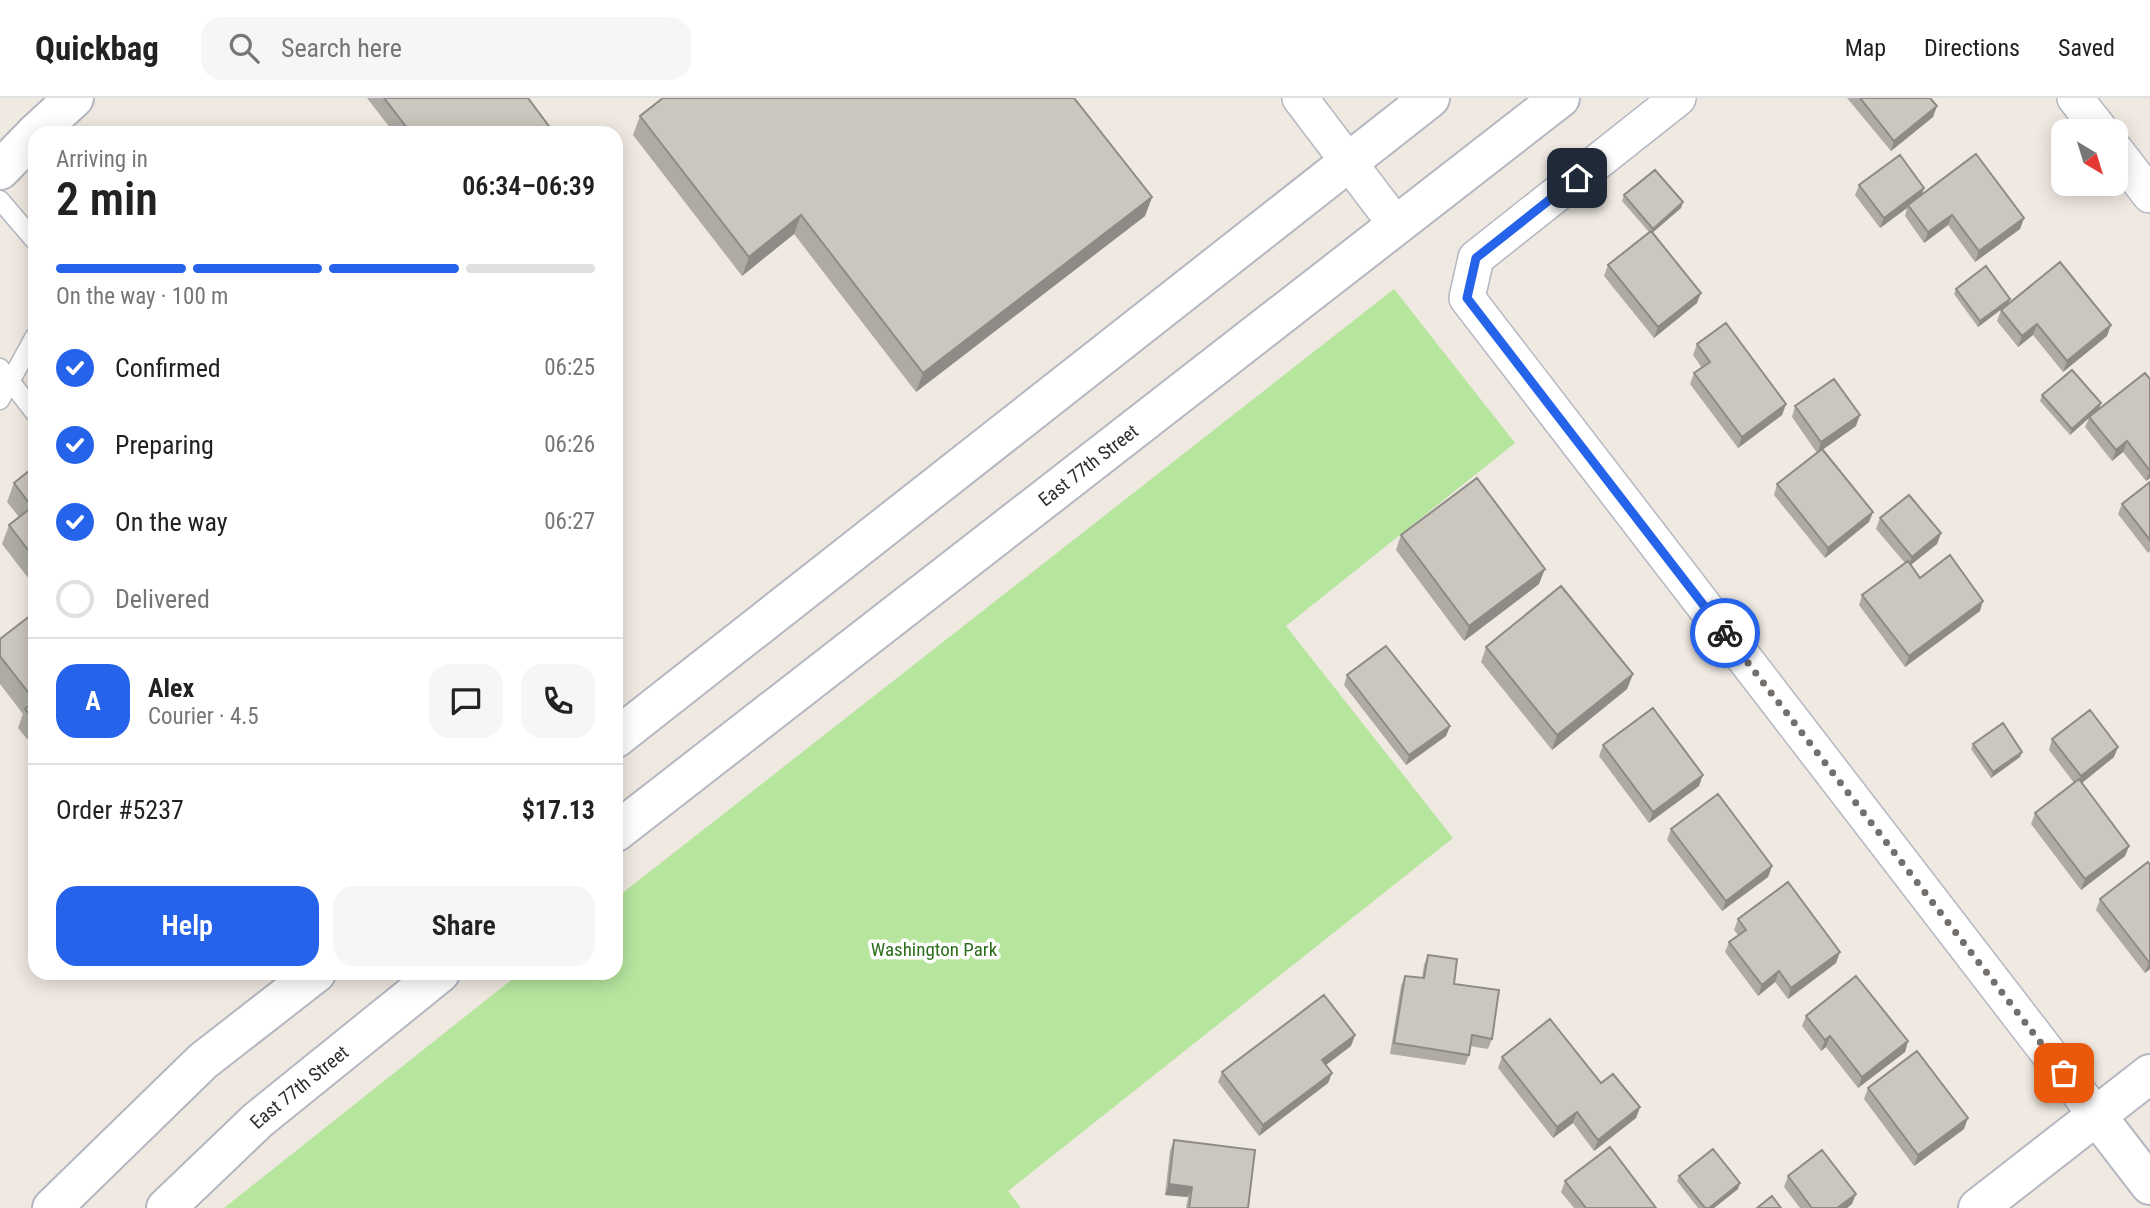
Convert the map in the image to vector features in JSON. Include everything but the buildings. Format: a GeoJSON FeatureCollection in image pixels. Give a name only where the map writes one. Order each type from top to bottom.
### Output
{"type":"FeatureCollection","features":[{"type":"Feature","properties":{"kind":"street"},"geometry":{"type":"LineString","coordinates":[[44,126],[74,98]]}},
{"type":"Feature","properties":{"kind":"street"},"geometry":{"type":"LineString","coordinates":[[1300,98],[1396,226]]}},
{"type":"Feature","properties":{"kind":"street"},"geometry":{"type":"LineString","coordinates":[[623,732],[1430,98]]}},
{"type":"Feature","properties":{"kind":"street","name":"East 77th Street"},"geometry":{"type":"LineString","coordinates":[[623,827],[1560,98]]}},
{"type":"Feature","properties":{"kind":"street"},"geometry":{"type":"LineString","coordinates":[[1678,98],[1476,258],[1467,298],[2150,1185]]}},
{"type":"Feature","properties":{"kind":"street"},"geometry":{"type":"LineString","coordinates":[[2075,98],[2092,119]]}},
{"type":"Feature","properties":{"kind":"street"},"geometry":{"type":"LineString","coordinates":[[0,170],[28,142]]}},
{"type":"Feature","properties":{"kind":"street"},"geometry":{"type":"LineString","coordinates":[[2128,167],[2150,195]]}},
{"type":"Feature","properties":{"kind":"street"},"geometry":{"type":"LineString","coordinates":[[52,1208],[203,1061],[307,980]]}},
{"type":"Feature","properties":{"kind":"street","name":"East 77th Street"},"geometry":{"type":"LineString","coordinates":[[166,1208],[258,1120],[431,980]]}},
{"type":"Feature","properties":{"kind":"street"},"geometry":{"type":"LineString","coordinates":[[1978,1208],[2150,1074]]}},
{"type":"Feature","properties":{"kind":"lane"},"geometry":{"type":"LineString","coordinates":[[0,200],[28,233]]}},
{"type":"Feature","properties":{"kind":"lane"},"geometry":{"type":"LineString","coordinates":[[0,400],[5,374],[28,344]]}},
{"type":"Feature","properties":{"kind":"lane"},"geometry":{"type":"LineString","coordinates":[[5,374],[28,404]]}},
{"type":"Feature","properties":{"kind":"green space","name":"Washington Park"},"geometry":{"type":"Polygon","coordinates":[[[1394,289],[1515,443],[1286,626],[1453,838],[1008,1191],[1021,1208],[224,1208],[511,980],[623,980],[623,893],[1394,289]]]}},
{"type":"Feature","properties":{"kind":"way so far"},"geometry":{"type":"LineString","coordinates":[[1725,633],[2064,1073]]}},
{"type":"Feature","properties":{"kind":"route"},"geometry":{"type":"LineString","coordinates":[[1577,178],[1476,258],[1467,298],[1725,633]]}}]}
